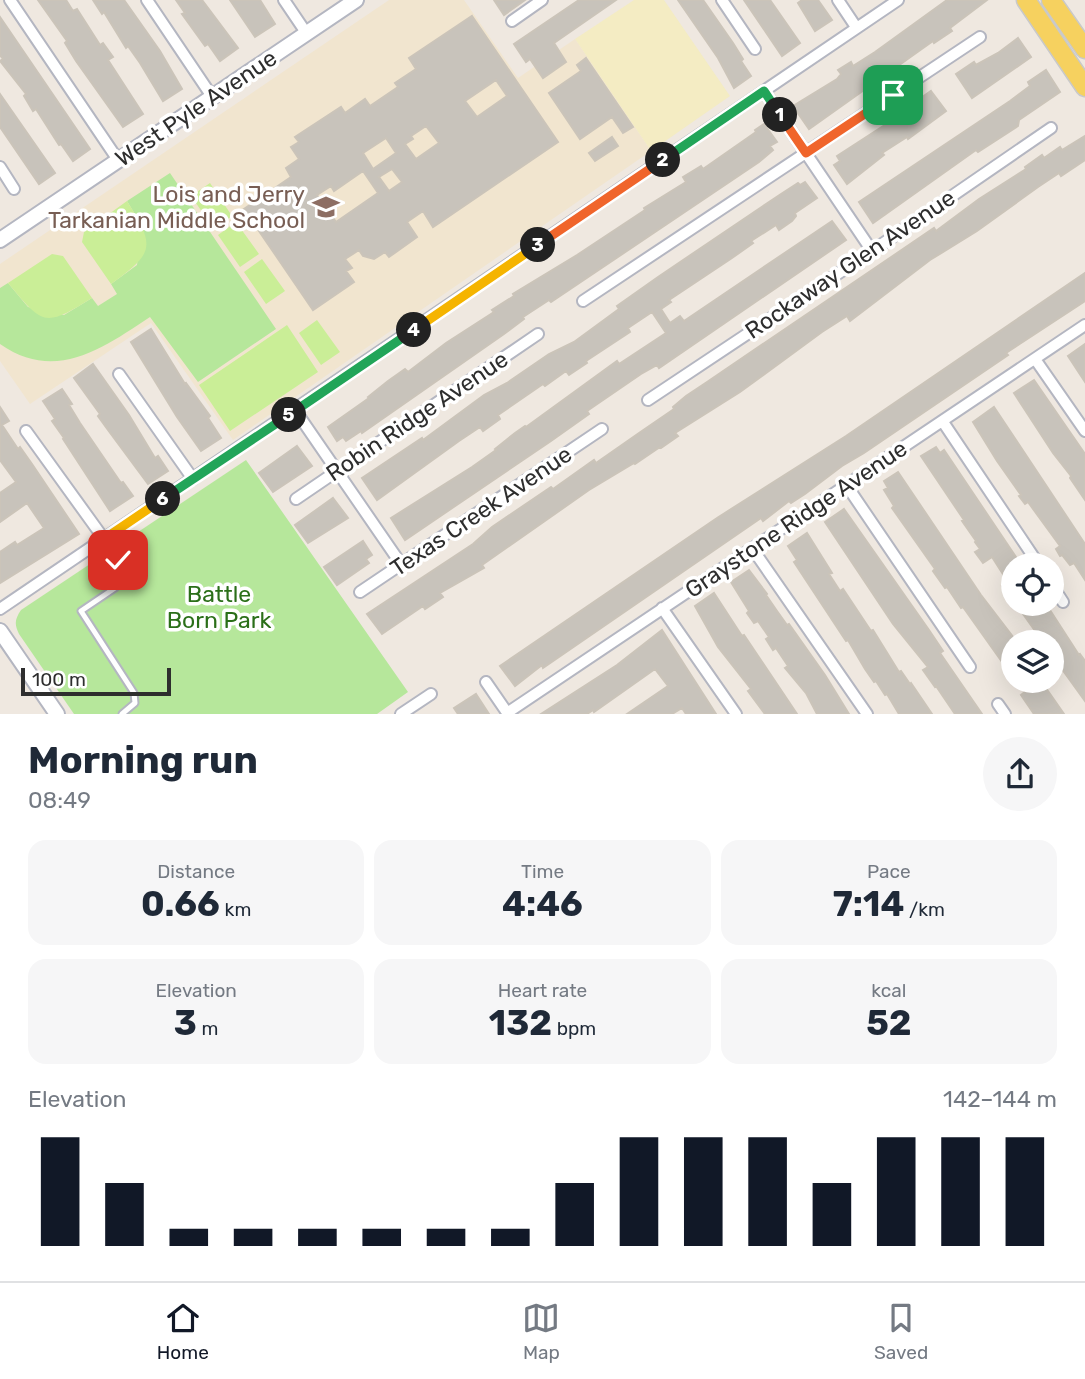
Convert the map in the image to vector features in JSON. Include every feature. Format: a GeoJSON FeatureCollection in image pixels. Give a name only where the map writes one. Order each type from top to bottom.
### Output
{"type":"FeatureCollection","features":[{"type":"Feature","properties":{"kind":"main road"},"geometry":{"type":"LineString","coordinates":[[1026,0],[1085,87]]}},
{"type":"Feature","properties":{"kind":"main road"},"geometry":{"type":"LineString","coordinates":[[1056,2],[1085,49]]}},
{"type":"Feature","properties":{"kind":"street"},"geometry":{"type":"LineString","coordinates":[[10,0],[118,160]]}},
{"type":"Feature","properties":{"kind":"street"},"geometry":{"type":"LineString","coordinates":[[147,0],[213,98]]}},
{"type":"Feature","properties":{"kind":"street"},"geometry":{"type":"LineString","coordinates":[[284,0],[307,34]]}},
{"type":"Feature","properties":{"kind":"street","name":"West Pyle Avenue"},"geometry":{"type":"LineString","coordinates":[[0,240],[356,0]]}},
{"type":"Feature","properties":{"kind":"street"},"geometry":{"type":"LineString","coordinates":[[512,20],[541,0]]}},
{"type":"Feature","properties":{"kind":"street"},"geometry":{"type":"LineString","coordinates":[[722,0],[755,49]]}},
{"type":"Feature","properties":{"kind":"street"},"geometry":{"type":"LineString","coordinates":[[838,0],[856,27]]}},
{"type":"Feature","properties":{"kind":"street"},"geometry":{"type":"LineString","coordinates":[[0,609],[898,0]]}},
{"type":"Feature","properties":{"kind":"street"},"geometry":{"type":"LineString","coordinates":[[583,301],[980,37]]}},
{"type":"Feature","properties":{"kind":"street"},"geometry":{"type":"LineString","coordinates":[[764,91],[872,251]]}},
{"type":"Feature","properties":{"kind":"street","name":"Rockaway Glen Avenue"},"geometry":{"type":"LineString","coordinates":[[648,400],[1051,128]]}},
{"type":"Feature","properties":{"kind":"street"},"geometry":{"type":"LineString","coordinates":[[0,167],[14,189]]}},
{"type":"Feature","properties":{"kind":"street","name":"Graystone Ridge Avenue"},"geometry":{"type":"LineString","coordinates":[[508,714],[1085,325]]}},
{"type":"Feature","properties":{"kind":"street","name":"Robin Ridge Avenue"},"geometry":{"type":"LineString","coordinates":[[296,499],[538,334]]}},
{"type":"Feature","properties":{"kind":"street"},"geometry":{"type":"LineString","coordinates":[[1035,359],[1085,432]]}},
{"type":"Feature","properties":{"kind":"street"},"geometry":{"type":"LineString","coordinates":[[119,374],[193,479]]}},
{"type":"Feature","properties":{"kind":"street"},"geometry":{"type":"LineString","coordinates":[[295,410],[401,564]]}},
{"type":"Feature","properties":{"kind":"street"},"geometry":{"type":"LineString","coordinates":[[943,422],[1030,553]]}},
{"type":"Feature","properties":{"kind":"street","name":"Texas Creek Avenue"},"geometry":{"type":"LineString","coordinates":[[360,592],[602,429]]}},
{"type":"Feature","properties":{"kind":"street"},"geometry":{"type":"LineString","coordinates":[[26,431],[104,539]]}},
{"type":"Feature","properties":{"kind":"street"},"geometry":{"type":"LineString","coordinates":[[847,486],[970,667]]}},
{"type":"Feature","properties":{"kind":"street"},"geometry":{"type":"LineString","coordinates":[[752,548],[867,714]]}},
{"type":"Feature","properties":{"kind":"street"},"geometry":{"type":"LineString","coordinates":[[662,608],[736,714]]}},
{"type":"Feature","properties":{"kind":"street"},"geometry":{"type":"LineString","coordinates":[[0,631],[57,714]]}},
{"type":"Feature","properties":{"kind":"street"},"geometry":{"type":"LineString","coordinates":[[486,682],[508,714]]}},
{"type":"Feature","properties":{"kind":"street"},"geometry":{"type":"LineString","coordinates":[[401,714],[419,709],[431,694]]}},
{"type":"Feature","properties":{"kind":"lane"},"geometry":{"type":"LineString","coordinates":[[104,539],[121,565],[121,581],[81,611],[134,693],[135,703],[122,714]]}},
{"type":"Feature","properties":{"kind":"shaded area","name":"Lois and Jerry Tarkanian Middle School"},"geometry":{"type":"Polygon","coordinates":[[[389,0],[464,0],[518,78],[575,39],[651,151],[233,440],[151,323],[30,404],[0,361],[0,264],[389,0]]]}},
{"type":"Feature","properties":{"kind":"green space"},"geometry":{"type":"Polygon","coordinates":[[[170,173],[276,329],[198,382],[150,317],[97,349],[60,361],[40,361],[0,344],[0,288],[8,283],[28,307],[64,315],[92,298],[98,306],[117,294],[111,284],[137,265],[142,226],[127,201],[170,173]]]}},
{"type":"Feature","properties":{"kind":"green space"},"geometry":{"type":"Polygon","coordinates":[[[210,183],[232,216],[214,229],[191,196],[210,183]]]}},
{"type":"Feature","properties":{"kind":"green space"},"geometry":{"type":"Polygon","coordinates":[[[127,201],[143,229],[146,248],[136,264],[111,284],[82,242],[84,232],[127,201]]]}},
{"type":"Feature","properties":{"kind":"green space"},"geometry":{"type":"Polygon","coordinates":[[[236,222],[259,254],[240,267],[218,235],[236,222]]]}},
{"type":"Feature","properties":{"kind":"green space"},"geometry":{"type":"Polygon","coordinates":[[[52,254],[63,256],[92,298],[64,314],[45,318],[29,307],[8,283],[52,254]]]}},
{"type":"Feature","properties":{"kind":"green space"},"geometry":{"type":"Polygon","coordinates":[[[262,259],[285,291],[266,304],[244,272],[262,259]]]}},
{"type":"Feature","properties":{"kind":"green space"},"geometry":{"type":"Polygon","coordinates":[[[317,320],[340,352],[321,365],[299,333],[317,320]]]}},
{"type":"Feature","properties":{"kind":"green space"},"geometry":{"type":"Polygon","coordinates":[[[287,325],[318,372],[230,431],[199,385],[287,325]]]}},
{"type":"Feature","properties":{"kind":"green space","name":"Battle Born Park"},"geometry":{"type":"Polygon","coordinates":[[[246,460],[408,692],[377,714],[74,714],[19,634],[16,622],[21,610],[246,460]]]}},
{"type":"Feature","properties":{"kind":"sand"},"geometry":{"type":"Polygon","coordinates":[[[634,0],[664,0],[730,96],[651,151],[575,39],[634,0]]]}},
{"type":"Feature","properties":{"kind":"building"},"geometry":{"type":"Polygon","coordinates":[[[38,0],[66,0],[73,11],[77,9],[100,45],[103,43],[113,57],[108,60],[143,114],[123,127],[76,61],[65,43],[67,41],[38,0]]]}},
{"type":"Feature","properties":{"kind":"building"},"geometry":{"type":"Polygon","coordinates":[[[93,0],[124,0],[160,51],[182,89],[163,101],[140,63],[128,46],[126,48],[104,12],[102,14],[93,0]]]}},
{"type":"Feature","properties":{"kind":"building"},"geometry":{"type":"Polygon","coordinates":[[[176,0],[202,0],[238,48],[220,61],[208,44],[205,46],[182,14],[185,13],[176,0]]]}},
{"type":"Feature","properties":{"kind":"building"},"geometry":{"type":"Polygon","coordinates":[[[230,0],[260,0],[275,24],[255,37],[230,0]]]}},
{"type":"Feature","properties":{"kind":"building"},"geometry":{"type":"Polygon","coordinates":[[[494,0],[525,0],[504,15],[494,0]]]}},
{"type":"Feature","properties":{"kind":"building"},"geometry":{"type":"Polygon","coordinates":[[[579,0],[616,0],[554,43],[566,62],[543,78],[530,59],[526,62],[514,44],[579,0]]]}},
{"type":"Feature","properties":{"kind":"building"},"geometry":{"type":"Polygon","coordinates":[[[678,0],[703,0],[733,43],[751,76],[734,88],[718,58],[678,0]]]}},
{"type":"Feature","properties":{"kind":"building"},"geometry":{"type":"Polygon","coordinates":[[[744,0],[770,0],[800,43],[782,56],[744,0]]]}},
{"type":"Feature","properties":{"kind":"building"},"geometry":{"type":"Polygon","coordinates":[[[802,0],[818,0],[832,20],[815,31],[798,3],[802,0]]]}},
{"type":"Feature","properties":{"kind":"building"},"geometry":{"type":"Polygon","coordinates":[[[947,0],[987,0],[950,28],[952,31],[934,43],[933,41],[809,129],[793,106],[837,79],[841,74],[838,70],[851,62],[853,66],[875,52],[947,0]]]}},
{"type":"Feature","properties":{"kind":"building"},"geometry":{"type":"Polygon","coordinates":[[[472,16],[558,142],[433,227],[423,211],[407,222],[417,237],[389,257],[385,252],[374,259],[363,256],[359,250],[345,259],[352,268],[346,271],[354,282],[313,310],[244,209],[291,177],[286,168],[299,159],[291,147],[299,142],[295,137],[341,107],[345,113],[365,99],[370,106],[398,87],[395,83],[416,69],[409,58],[472,16]],[[496,80],[465,101],[477,117],[507,96],[496,80]],[[426,126],[411,136],[413,139],[405,144],[416,159],[439,143],[426,126]],[[386,138],[363,153],[373,169],[396,153],[386,138]],[[392,169],[379,177],[389,191],[402,182],[392,169]],[[363,171],[334,191],[331,186],[317,195],[336,222],[378,193],[363,171]]]}},
{"type":"Feature","properties":{"kind":"building"},"geometry":{"type":"Polygon","coordinates":[[[0,17],[90,149],[73,161],[61,144],[59,145],[36,109],[33,111],[24,96],[26,94],[0,61],[3,59],[0,55],[0,17]]]}},
{"type":"Feature","properties":{"kind":"building"},"geometry":{"type":"Polygon","coordinates":[[[1018,38],[1031,57],[972,98],[956,74],[974,62],[976,65],[998,53],[1018,38]]]}},
{"type":"Feature","properties":{"kind":"building"},"geometry":{"type":"Polygon","coordinates":[[[586,58],[633,127],[623,133],[612,117],[580,139],[549,93],[581,71],[577,65],[586,58]]]}},
{"type":"Feature","properties":{"kind":"building"},"geometry":{"type":"Polygon","coordinates":[[[1046,70],[1060,92],[1019,120],[1018,126],[978,152],[976,150],[873,223],[859,202],[1010,101],[1030,86],[1028,82],[1046,70]]]}},
{"type":"Feature","properties":{"kind":"building"},"geometry":{"type":"Polygon","coordinates":[[[931,91],[946,111],[908,139],[907,137],[882,153],[884,155],[847,184],[834,165],[840,161],[837,156],[931,91]]]}},
{"type":"Feature","properties":{"kind":"building"},"geometry":{"type":"Polygon","coordinates":[[[0,94],[55,173],[39,184],[0,127],[0,94]]]}},
{"type":"Feature","properties":{"kind":"building"},"geometry":{"type":"Polygon","coordinates":[[[764,124],[777,142],[770,146],[773,150],[759,162],[551,302],[549,300],[523,317],[524,319],[504,334],[362,433],[361,431],[346,441],[343,437],[337,441],[328,427],[388,381],[405,369],[408,372],[494,312],[492,310],[514,296],[513,294],[686,182],[683,177],[701,166],[703,169],[764,124]]]}},
{"type":"Feature","properties":{"kind":"building"},"geometry":{"type":"Polygon","coordinates":[[[1085,136],[1085,160],[1061,176],[1059,173],[977,231],[930,260],[850,321],[847,316],[822,332],[740,392],[675,433],[678,436],[661,448],[589,490],[482,565],[484,568],[440,593],[443,597],[425,609],[423,606],[382,634],[367,614],[473,544],[492,527],[551,487],[553,489],[594,460],[596,463],[674,409],[686,396],[934,228],[936,231],[1042,155],[1044,158],[1060,147],[1062,150],[1085,136]]]}},
{"type":"Feature","properties":{"kind":"building"},"geometry":{"type":"Polygon","coordinates":[[[612,137],[618,146],[595,161],[589,153],[612,137]]]}},
{"type":"Feature","properties":{"kind":"building"},"geometry":{"type":"Polygon","coordinates":[[[805,182],[817,198],[795,213],[792,221],[779,230],[776,225],[669,300],[671,302],[661,309],[670,323],[680,316],[684,321],[832,221],[846,240],[659,368],[657,365],[641,374],[587,411],[589,414],[551,441],[405,540],[391,518],[472,467],[617,361],[619,364],[666,333],[652,312],[628,328],[630,332],[586,361],[587,363],[569,375],[566,371],[545,386],[543,384],[498,415],[500,419],[483,431],[480,427],[377,500],[362,478],[422,438],[423,440],[484,395],[507,383],[549,354],[574,342],[619,309],[617,306],[658,277],[798,183],[800,185],[805,182]]]}},
{"type":"Feature","properties":{"kind":"building"},"geometry":{"type":"Polygon","coordinates":[[[1085,273],[1085,301],[805,494],[791,503],[789,501],[763,521],[761,518],[543,668],[542,665],[515,686],[500,666],[717,518],[846,436],[1085,273]]]}},
{"type":"Feature","properties":{"kind":"building"},"geometry":{"type":"Polygon","coordinates":[[[151,329],[185,384],[210,416],[208,418],[221,438],[201,451],[131,342],[151,329]]]}},
{"type":"Feature","properties":{"kind":"building"},"geometry":{"type":"Polygon","coordinates":[[[1085,344],[1085,382],[1068,356],[1085,344]]]}},
{"type":"Feature","properties":{"kind":"building"},"geometry":{"type":"Polygon","coordinates":[[[93,364],[155,458],[158,456],[168,471],[148,484],[74,378],[93,364]]]}},
{"type":"Feature","properties":{"kind":"building"},"geometry":{"type":"Polygon","coordinates":[[[1034,380],[1085,454],[1085,500],[1014,393],[1034,380]]]}},
{"type":"Feature","properties":{"kind":"building"},"geometry":{"type":"Polygon","coordinates":[[[62,389],[80,423],[133,496],[110,511],[52,421],[55,419],[43,401],[62,389]]]}},
{"type":"Feature","properties":{"kind":"building"},"geometry":{"type":"Polygon","coordinates":[[[0,407],[9,421],[2,425],[79,534],[0,583],[0,552],[44,528],[27,503],[0,522],[0,493],[16,482],[0,460],[0,407]]]}},
{"type":"Feature","properties":{"kind":"building"},"geometry":{"type":"Polygon","coordinates":[[[994,407],[1085,544],[1085,580],[1074,563],[1070,565],[1064,553],[1058,553],[1056,549],[1060,546],[1028,502],[1025,504],[1019,496],[1021,495],[973,422],[994,407]]]}},
{"type":"Feature","properties":{"kind":"building"},"geometry":{"type":"Polygon","coordinates":[[[297,446],[312,466],[273,492],[259,473],[297,446]]]}},
{"type":"Feature","properties":{"kind":"building"},"geometry":{"type":"Polygon","coordinates":[[[936,447],[940,453],[944,450],[1013,553],[1001,553],[1001,571],[992,557],[983,563],[975,552],[980,549],[976,541],[921,456],[936,447]]]}},
{"type":"Feature","properties":{"kind":"building"},"geometry":{"type":"Polygon","coordinates":[[[898,472],[1008,630],[1001,630],[1001,661],[963,607],[961,608],[933,571],[935,569],[892,508],[894,506],[884,490],[888,488],[884,481],[898,472]]]}},
{"type":"Feature","properties":{"kind":"building"},"geometry":{"type":"Polygon","coordinates":[[[333,498],[348,518],[308,543],[295,525],[333,498]]]}},
{"type":"Feature","properties":{"kind":"building"},"geometry":{"type":"Polygon","coordinates":[[[844,509],[929,630],[943,651],[940,653],[982,714],[955,714],[923,670],[928,667],[893,624],[825,522],[844,509]]]}},
{"type":"Feature","properties":{"kind":"building"},"geometry":{"type":"Polygon","coordinates":[[[807,533],[840,591],[843,589],[899,672],[911,683],[932,714],[899,714],[887,694],[885,695],[865,669],[794,562],[797,560],[788,546],[807,533]]]}},
{"type":"Feature","properties":{"kind":"building"},"geometry":{"type":"Polygon","coordinates":[[[363,541],[372,555],[366,559],[369,563],[337,585],[324,567],[363,541]]]}},
{"type":"Feature","properties":{"kind":"building"},"geometry":{"type":"Polygon","coordinates":[[[749,570],[825,675],[849,714],[817,714],[806,693],[785,668],[788,666],[776,648],[773,650],[766,639],[769,637],[758,621],[754,623],[747,613],[749,611],[731,582],[749,570]]]}},
{"type":"Feature","properties":{"kind":"building"},"geometry":{"type":"Polygon","coordinates":[[[714,593],[797,714],[765,714],[748,691],[751,689],[718,647],[695,606],[714,593]]]}},
{"type":"Feature","properties":{"kind":"building"},"geometry":{"type":"Polygon","coordinates":[[[1025,616],[1054,616],[1063,630],[1034,630],[1025,616]]]}},
{"type":"Feature","properties":{"kind":"building"},"geometry":{"type":"Polygon","coordinates":[[[662,630],[716,714],[686,714],[682,708],[672,714],[627,714],[668,686],[655,669],[594,712],[541,714],[617,665],[662,630]]]}},
{"type":"Feature","properties":{"kind":"building"},"geometry":{"type":"Polygon","coordinates":[[[1064,632],[1085,661],[1085,701],[1064,672],[1064,632]]]}},
{"type":"Feature","properties":{"kind":"building"},"geometry":{"type":"Polygon","coordinates":[[[1049,693],[1064,714],[1034,714],[1021,695],[1049,693]]]}},
{"type":"Feature","properties":{"kind":"building"},"geometry":{"type":"Polygon","coordinates":[[[476,694],[489,714],[458,714],[454,708],[476,694]]]}},
{"type":"Feature","properties":{"kind":"place","name":"Lois and Jerry Tarkanian Middle School"},"geometry":{"type":"Point","coordinates":[326,207]}},
{"type":"Feature","properties":{"kind":"route"},"geometry":{"type":"LineString","coordinates":[[118,560],[104,539],[764,91],[806,153],[893,95]]}}]}
